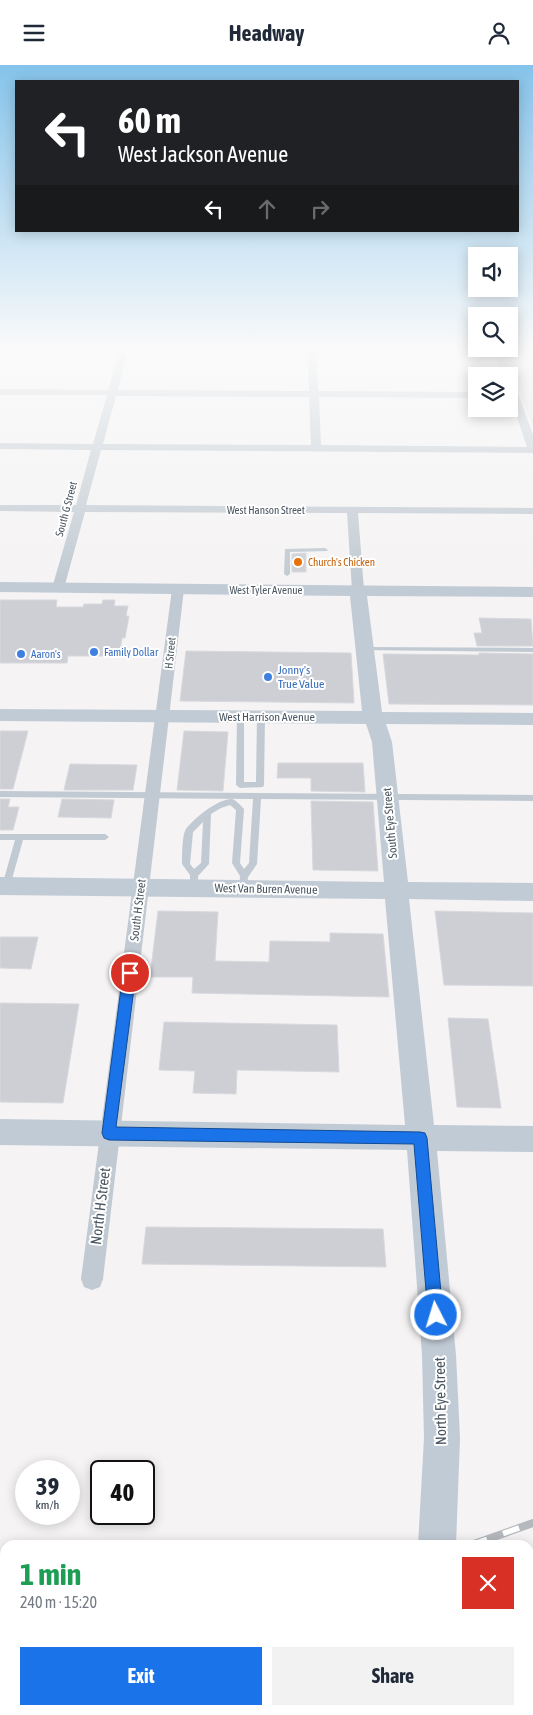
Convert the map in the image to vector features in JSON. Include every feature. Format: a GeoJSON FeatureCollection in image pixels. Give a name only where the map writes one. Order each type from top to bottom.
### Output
{"type":"FeatureCollection","features":[{"type":"Feature","properties":{"kind":"street","name":"South G Street"},"geometry":{"type":"LineString","coordinates":[[58,588],[102,427]]}},
{"type":"Feature","properties":{"kind":"street"},"geometry":{"type":"LineString","coordinates":[[316,427],[316,449]]}},
{"type":"Feature","properties":{"kind":"street"},"geometry":{"type":"LineString","coordinates":[[0,446],[533,450],[524,427]]}},
{"type":"Feature","properties":{"kind":"street","name":"West Hanson Street"},"geometry":{"type":"LineString","coordinates":[[0,508],[533,511]]}},
{"type":"Feature","properties":{"kind":"street","name":"South Eye Street"},"geometry":{"type":"LineString","coordinates":[[352,510],[370,705],[376,718],[382,742],[420,1138]]}},
{"type":"Feature","properties":{"kind":"street","name":"West Tyler Avenue"},"geometry":{"type":"LineString","coordinates":[[0,587],[533,592]]}},
{"type":"Feature","properties":{"kind":"street","name":"H Street"},"geometry":{"type":"LineString","coordinates":[[163,716],[178,589]]}},
{"type":"Feature","properties":{"kind":"street","name":"West Harrison Avenue"},"geometry":{"type":"LineString","coordinates":[[0,715],[533,719]]}},
{"type":"Feature","properties":{"kind":"street","name":"South H Street"},"geometry":{"type":"LineString","coordinates":[[109,1133],[163,716]]}},
{"type":"Feature","properties":{"kind":"street","name":"West Van Buren Avenue"},"geometry":{"type":"LineString","coordinates":[[3,886],[141,888],[194,882],[243,882],[396,891],[533,892]]}},
{"type":"Feature","properties":{"kind":"street"},"geometry":{"type":"LineString","coordinates":[[0,1132],[533,1139]]}},
{"type":"Feature","properties":{"kind":"street","name":"North H Street"},"geometry":{"type":"LineString","coordinates":[[92,1279],[109,1133]]}},
{"type":"Feature","properties":{"kind":"street","name":"North Eye Street"},"geometry":{"type":"LineString","coordinates":[[420,1138],[439,1355],[442,1438],[437,1540]]}},
{"type":"Feature","properties":{"kind":"lane"},"geometry":{"type":"LineString","coordinates":[[287,574],[287,550],[325,550]]}},
{"type":"Feature","properties":{"kind":"lane"},"geometry":{"type":"LineString","coordinates":[[364,649],[533,650]]}},
{"type":"Feature","properties":{"kind":"lane"},"geometry":{"type":"LineString","coordinates":[[240,717],[240,785],[260,785],[261,717]]}},
{"type":"Feature","properties":{"kind":"lane"},"geometry":{"type":"LineString","coordinates":[[243,882],[253,864],[254,796],[252,785]]}},
{"type":"Feature","properties":{"kind":"lane"},"geometry":{"type":"LineString","coordinates":[[0,794],[153,795],[231,799],[254,796],[533,798]]}},
{"type":"Feature","properties":{"kind":"lane"},"geometry":{"type":"LineString","coordinates":[[194,882],[186,864],[189,831],[207,813],[231,799]]}},
{"type":"Feature","properties":{"kind":"lane"},"geometry":{"type":"LineString","coordinates":[[231,799],[240,809],[236,863],[243,882]]}},
{"type":"Feature","properties":{"kind":"lane"},"geometry":{"type":"LineString","coordinates":[[194,882],[205,864],[207,813]]}},
{"type":"Feature","properties":{"kind":"lane"},"geometry":{"type":"LineString","coordinates":[[0,837],[105,837]]}},
{"type":"Feature","properties":{"kind":"lane"},"geometry":{"type":"LineString","coordinates":[[3,886],[20,837]]}},
{"type":"Feature","properties":{"kind":"building","name":"Church's Chicken"},"geometry":{"type":"Polygon","coordinates":[[[306,553],[306,572],[292,572],[292,554],[306,553]]]}},
{"type":"Feature","properties":{"kind":"building"},"geometry":{"type":"Polygon","coordinates":[[[0,600],[57,600],[56,607],[83,607],[84,604],[102,604],[103,600],[115,600],[114,606],[128,606],[126,616],[129,616],[125,638],[122,638],[120,651],[117,651],[116,656],[68,656],[67,663],[0,663],[0,600]]]}},
{"type":"Feature","properties":{"kind":"building"},"geometry":{"type":"Polygon","coordinates":[[[479,618],[531,619],[533,646],[477,646],[474,633],[482,633],[479,618]]]}},
{"type":"Feature","properties":{"kind":"building","name":"Jonny's True Value"},"geometry":{"type":"Polygon","coordinates":[[[186,651],[351,653],[354,703],[180,701],[186,651]]]}},
{"type":"Feature","properties":{"kind":"building"},"geometry":{"type":"Polygon","coordinates":[[[479,653],[533,654],[533,705],[389,704],[383,654],[479,655],[479,653]]]}},
{"type":"Feature","properties":{"kind":"building"},"geometry":{"type":"Polygon","coordinates":[[[0,731],[28,731],[13,789],[0,789],[0,731]]]}},
{"type":"Feature","properties":{"kind":"building"},"geometry":{"type":"Polygon","coordinates":[[[184,731],[228,732],[223,791],[177,790],[184,731]]]}},
{"type":"Feature","properties":{"kind":"building"},"geometry":{"type":"Polygon","coordinates":[[[278,763],[363,763],[365,792],[311,791],[311,778],[277,778],[278,763]]]}},
{"type":"Feature","properties":{"kind":"building"},"geometry":{"type":"Polygon","coordinates":[[[70,764],[137,765],[133,790],[64,790],[70,764]]]}},
{"type":"Feature","properties":{"kind":"building"},"geometry":{"type":"Polygon","coordinates":[[[0,799],[10,799],[8,807],[19,807],[13,830],[0,830],[0,799]]]}},
{"type":"Feature","properties":{"kind":"building"},"geometry":{"type":"Polygon","coordinates":[[[62,799],[114,800],[111,818],[58,817],[62,799]]]}},
{"type":"Feature","properties":{"kind":"building"},"geometry":{"type":"Polygon","coordinates":[[[311,801],[373,802],[378,871],[313,870],[311,801]]]}},
{"type":"Feature","properties":{"kind":"building"},"geometry":{"type":"Polygon","coordinates":[[[158,911],[218,912],[215,961],[269,962],[270,941],[330,942],[330,933],[383,934],[389,997],[192,993],[193,977],[150,977],[158,911]]]}},
{"type":"Feature","properties":{"kind":"building"},"geometry":{"type":"Polygon","coordinates":[[[435,911],[533,913],[533,986],[444,985],[435,911]]]}},
{"type":"Feature","properties":{"kind":"building"},"geometry":{"type":"Polygon","coordinates":[[[0,937],[38,937],[31,969],[0,968],[0,937]]]}},
{"type":"Feature","properties":{"kind":"building"},"geometry":{"type":"Polygon","coordinates":[[[0,1003],[79,1004],[63,1103],[0,1102],[0,1003]]]}},
{"type":"Feature","properties":{"kind":"building"},"geometry":{"type":"Polygon","coordinates":[[[448,1018],[488,1019],[501,1108],[457,1107],[448,1018]]]}},
{"type":"Feature","properties":{"kind":"building"},"geometry":{"type":"Polygon","coordinates":[[[164,1022],[337,1025],[339,1072],[237,1070],[236,1094],[193,1093],[195,1071],[159,1070],[164,1022]]]}},
{"type":"Feature","properties":{"kind":"building"},"geometry":{"type":"Polygon","coordinates":[[[146,1227],[383,1229],[386,1267],[142,1264],[146,1227]]]}},
{"type":"Feature","properties":{"kind":"railway"},"geometry":{"type":"LineString","coordinates":[[485,1540],[533,1523]]}},
{"type":"Feature","properties":{"kind":"place","name":"Church's Chicken"},"geometry":{"type":"Point","coordinates":[298,562]}},
{"type":"Feature","properties":{"kind":"place","name":"Family Dollar"},"geometry":{"type":"Point","coordinates":[94,652]}},
{"type":"Feature","properties":{"kind":"place","name":"Aaron's"},"geometry":{"type":"Point","coordinates":[21,654]}},
{"type":"Feature","properties":{"kind":"place","name":"Jonny's True Value"},"geometry":{"type":"Point","coordinates":[268,677]}},
{"type":"Feature","properties":{"kind":"route"},"geometry":{"type":"LineString","coordinates":[[130,973],[109,1133],[420,1138],[436,1315]]}}]}
